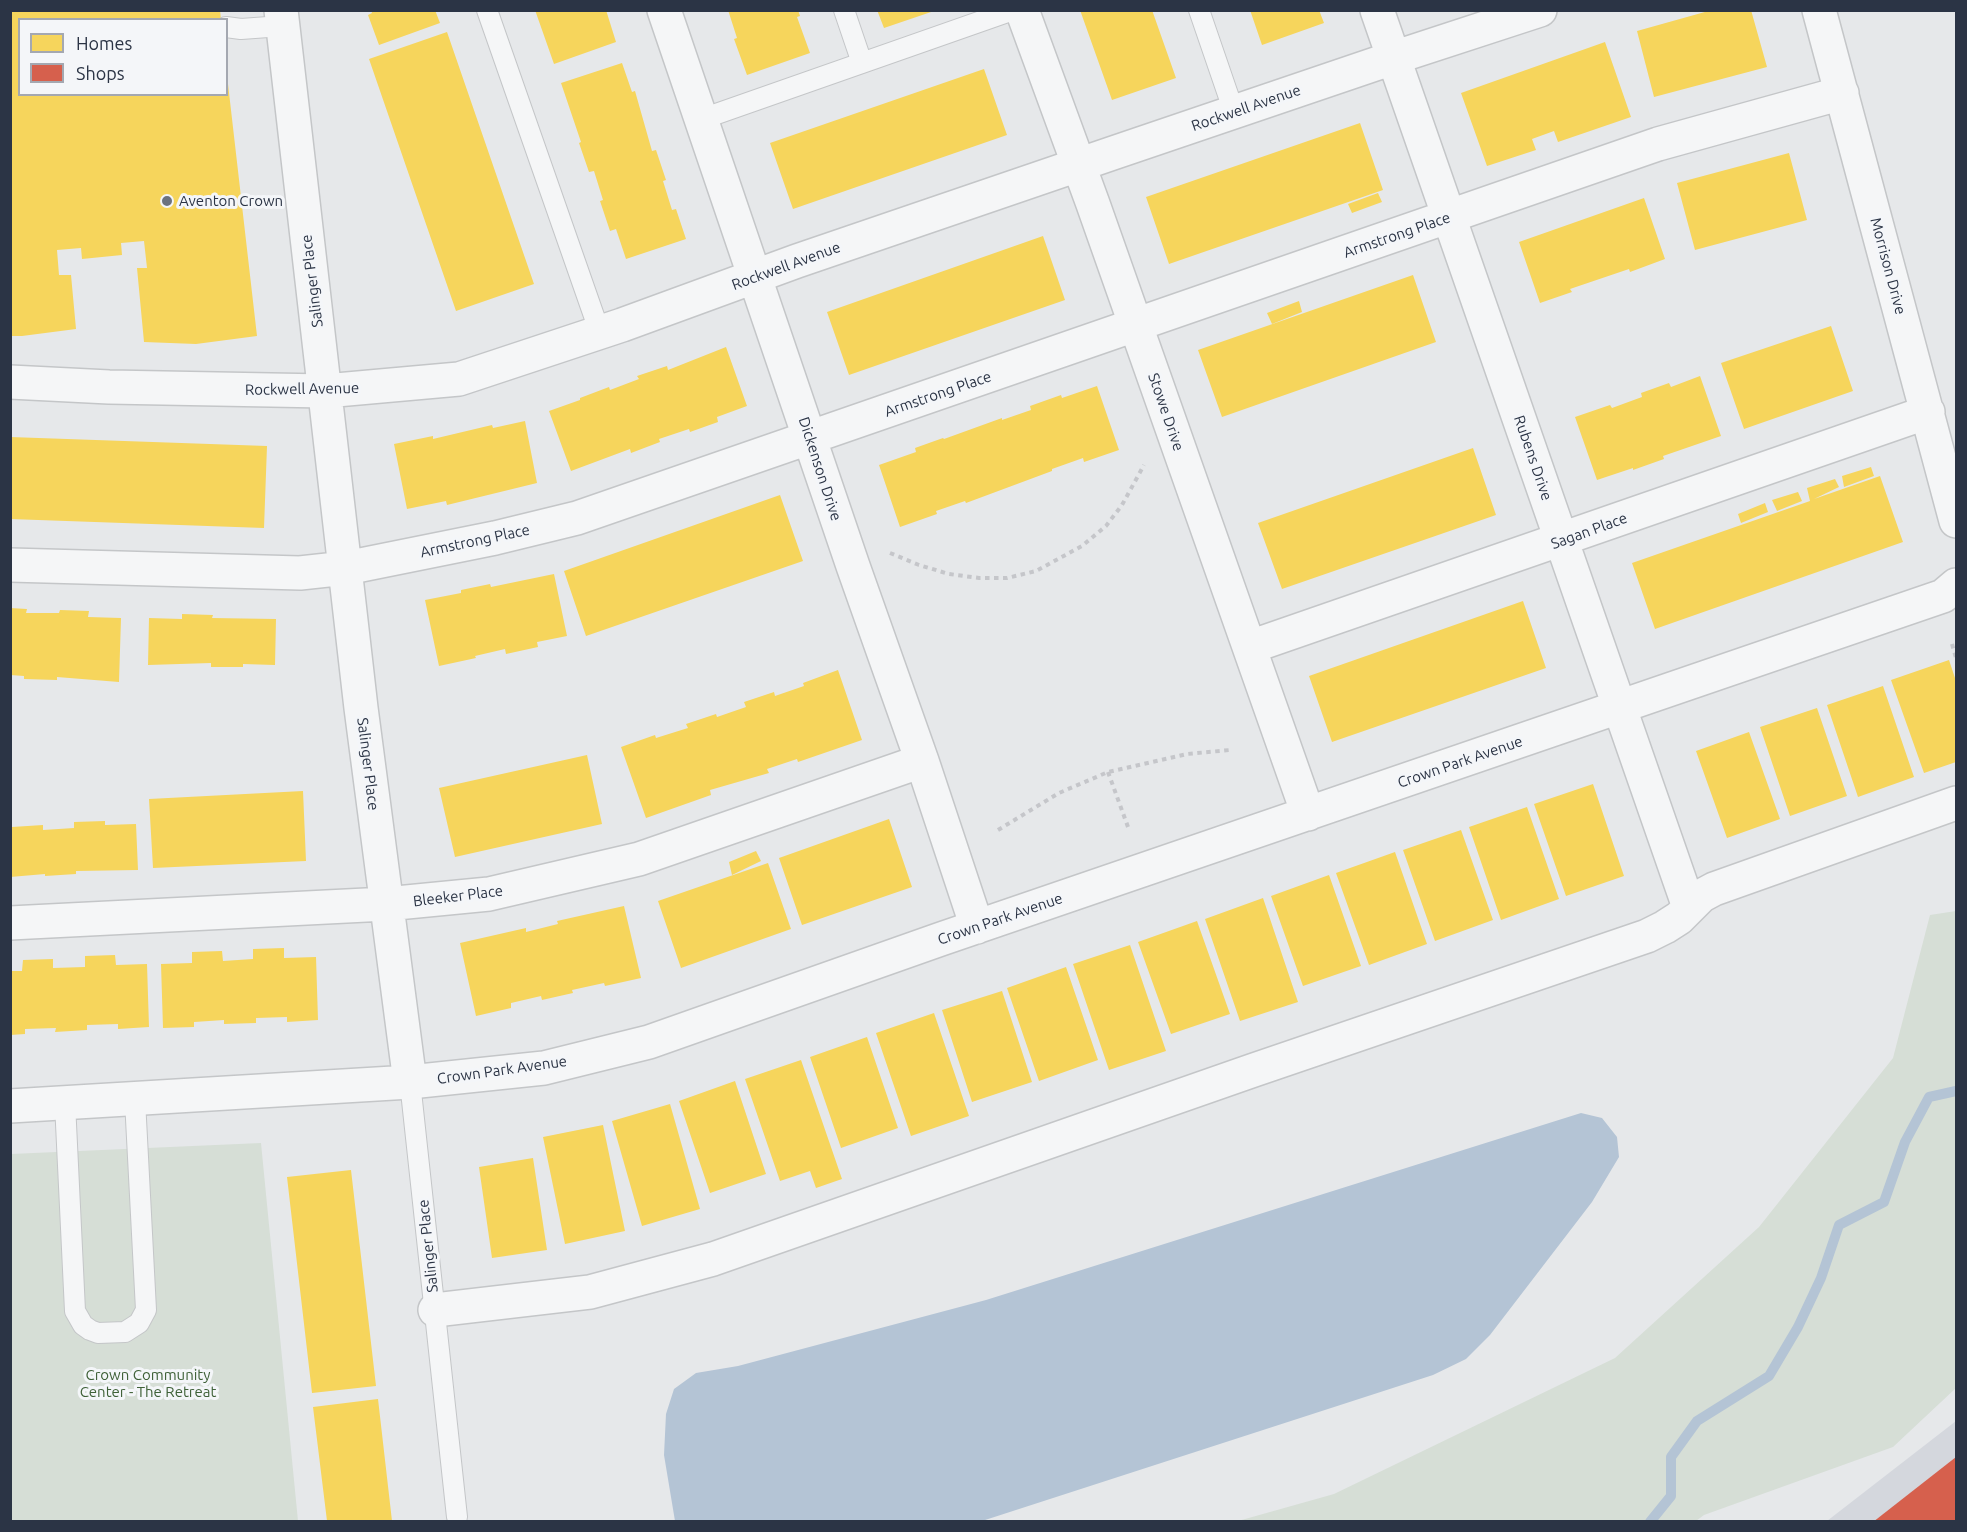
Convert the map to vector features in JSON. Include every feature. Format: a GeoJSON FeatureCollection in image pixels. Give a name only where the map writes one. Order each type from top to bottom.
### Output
{"type":"FeatureCollection","features":[{"type":"Feature","properties":{"kind":"street","name":"Dickenson Drive"},"geometry":{"type":"LineString","coordinates":[[664,10],[977,927]]}},
{"type":"Feature","properties":{"kind":"street","name":"Stowe Drive"},"geometry":{"type":"LineString","coordinates":[[1022,10],[1308,814]]}},
{"type":"Feature","properties":{"kind":"street","name":"Rubens Drive"},"geometry":{"type":"LineString","coordinates":[[1377,10],[1689,907]]}},
{"type":"Feature","properties":{"kind":"street","name":"Rockwell Avenue"},"geometry":{"type":"LineString","coordinates":[[10,382],[109,387],[325,391],[459,379],[600,333],[755,276],[1078,165],[1540,10]]}},
{"type":"Feature","properties":{"kind":"street","name":"Morrison Drive"},"geometry":{"type":"LineString","coordinates":[[1819,10],[1956,521]]}},
{"type":"Feature","properties":{"kind":"street","name":"Salinger Place"},"geometry":{"type":"LineString","coordinates":[[282,18],[386,904],[410,1082]]}},
{"type":"Feature","properties":{"kind":"street","name":"Armstrong Place"},"geometry":{"type":"LineString","coordinates":[[10,565],[300,573],[346,568],[495,538],[577,518],[1658,144],[1842,93]]}},
{"type":"Feature","properties":{"kind":"street","name":"Sagan Place"},"geometry":{"type":"LineString","coordinates":[[1250,647],[1928,412]]}},
{"type":"Feature","properties":{"kind":"street","name":"Crown Park Avenue"},"geometry":{"type":"LineString","coordinates":[[10,1106],[410,1082],[544,1068],[649,1042],[977,927],[1943,596],[1956,585]]}},
{"type":"Feature","properties":{"kind":"street","name":"Bleeker Place"},"geometry":{"type":"LineString","coordinates":[[10,923],[386,904],[489,894],[639,859],[922,761]]}},
{"type":"Feature","properties":{"kind":"street"},"geometry":{"type":"LineString","coordinates":[[435,1310],[591,1292],[713,1259],[1647,936],[1679,918],[1701,896],[1728,883],[1956,803]]}},
{"type":"Feature","properties":{"kind":"lane"},"geometry":{"type":"LineString","coordinates":[[487,10],[600,333]]}},
{"type":"Feature","properties":{"kind":"lane"},"geometry":{"type":"LineString","coordinates":[[844,10],[862,63]]}},
{"type":"Feature","properties":{"kind":"lane"},"geometry":{"type":"LineString","coordinates":[[702,119],[1013,10]]}},
{"type":"Feature","properties":{"kind":"lane"},"geometry":{"type":"LineString","coordinates":[[1199,10],[1234,112]]}},
{"type":"Feature","properties":{"kind":"lane"},"geometry":{"type":"LineString","coordinates":[[228,27],[241,29],[282,18]]}},
{"type":"Feature","properties":{"kind":"lane","name":"Salinger Place"},"geometry":{"type":"LineString","coordinates":[[410,1082],[457,1517]]}},
{"type":"Feature","properties":{"kind":"lane"},"geometry":{"type":"LineString","coordinates":[[65,1103],[75,1311],[83,1325],[90,1330],[98,1333],[125,1332],[139,1323],[147,1310],[135,1100]]}},
{"type":"Feature","properties":{"kind":"path"},"geometry":{"type":"LineString","coordinates":[[890,553],[939,571],[979,578],[1007,578],[1036,571],[1082,546],[1106,526],[1122,505],[1144,465]]}},
{"type":"Feature","properties":{"kind":"path"},"geometry":{"type":"LineString","coordinates":[[1952,644],[1956,658]]}},
{"type":"Feature","properties":{"kind":"path"},"geometry":{"type":"LineString","coordinates":[[998,830],[1059,793],[1108,772],[1187,754],[1230,750]]}},
{"type":"Feature","properties":{"kind":"path"},"geometry":{"type":"LineString","coordinates":[[1108,772],[1128,827]]}},
{"type":"Feature","properties":{"kind":"shaded area"},"geometry":{"type":"Polygon","coordinates":[[[1956,1421],[1956,1521],[1827,1521],[1956,1421]]]}},
{"type":"Feature","properties":{"kind":"green space"},"geometry":{"type":"Polygon","coordinates":[[[1956,911],[1956,1388],[1893,1447],[1704,1515],[1696,1521],[1238,1521],[1334,1494],[1615,1358],[1759,1227],[1893,1058],[1930,915],[1956,911]]]}},
{"type":"Feature","properties":{"kind":"green space","name":"Crown Community Center - The Retreat"},"geometry":{"type":"Polygon","coordinates":[[[261,1143],[298,1521],[11,1522],[11,1154],[261,1143]]]}},
{"type":"Feature","properties":{"kind":"water"},"geometry":{"type":"Polygon","coordinates":[[[1581,1113],[1602,1118],[1617,1137],[1619,1157],[1592,1202],[1490,1335],[1466,1359],[1433,1375],[982,1521],[675,1521],[664,1455],[666,1414],[674,1389],[696,1373],[738,1366],[986,1300],[1581,1113]]]}},
{"type":"Feature","properties":{"kind":"building: Homes","name":"Aventon Crown"},"geometry":{"type":"Polygon","coordinates":[[[10,10],[220,10],[221,18],[18,18],[18,96],[228,96],[228,84],[257,336],[196,344],[144,342],[137,268],[147,268],[144,241],[121,243],[122,255],[82,259],[81,248],[57,250],[59,275],[71,275],[76,329],[10,336],[10,10]]]}},
{"type":"Feature","properties":{"kind":"building: Homes"},"geometry":{"type":"Polygon","coordinates":[[[371,10],[435,10],[440,23],[379,45],[368,15],[372,13],[371,10]]]}},
{"type":"Feature","properties":{"kind":"building: Homes"},"geometry":{"type":"Polygon","coordinates":[[[535,10],[606,10],[616,42],[554,64],[535,10]]]}},
{"type":"Feature","properties":{"kind":"building: Homes"},"geometry":{"type":"Polygon","coordinates":[[[728,10],[798,10],[800,16],[797,17],[810,53],[747,75],[734,39],[737,38],[728,10]]]}},
{"type":"Feature","properties":{"kind":"building: Homes"},"geometry":{"type":"Polygon","coordinates":[[[877,10],[934,10],[934,11],[884,28],[877,10]]]}},
{"type":"Feature","properties":{"kind":"building: Homes"},"geometry":{"type":"Polygon","coordinates":[[[1080,10],[1152,10],[1176,78],[1112,100],[1080,10]]]}},
{"type":"Feature","properties":{"kind":"building: Homes"},"geometry":{"type":"Polygon","coordinates":[[[1250,10],[1319,10],[1324,23],[1262,45],[1250,10]]]}},
{"type":"Feature","properties":{"kind":"building: Homes"},"geometry":{"type":"Polygon","coordinates":[[[1712,10],[1751,10],[1767,67],[1654,97],[1637,31],[1712,10]]]}},
{"type":"Feature","properties":{"kind":"building: Homes"},"geometry":{"type":"Polygon","coordinates":[[[447,32],[534,284],[456,311],[369,59],[447,32]]]}},
{"type":"Feature","properties":{"kind":"building: Homes"},"geometry":{"type":"Polygon","coordinates":[[[1605,42],[1631,117],[1558,142],[1554,131],[1532,139],[1536,150],[1487,166],[1461,93],[1605,42]]]}},
{"type":"Feature","properties":{"kind":"building: Homes"},"geometry":{"type":"Polygon","coordinates":[[[622,63],[632,92],[635,91],[652,151],[656,150],[666,180],[663,181],[672,210],[676,209],[686,239],[626,259],[616,229],[610,231],[600,201],[603,200],[594,171],[589,172],[561,83],[622,63]]]}},
{"type":"Feature","properties":{"kind":"building: Homes"},"geometry":{"type":"Polygon","coordinates":[[[984,69],[1007,135],[793,209],[770,143],[984,69]]]}},
{"type":"Feature","properties":{"kind":"building: Homes"},"geometry":{"type":"Polygon","coordinates":[[[1360,123],[1383,190],[1169,264],[1146,197],[1360,123]]]}},
{"type":"Feature","properties":{"kind":"building: Homes"},"geometry":{"type":"Polygon","coordinates":[[[1789,153],[1807,220],[1695,250],[1677,183],[1789,153]]]}},
{"type":"Feature","properties":{"kind":"building: Homes"},"geometry":{"type":"Polygon","coordinates":[[[1378,193],[1382,202],[1352,213],[1348,204],[1378,193]]]}},
{"type":"Feature","properties":{"kind":"building: Homes"},"geometry":{"type":"Polygon","coordinates":[[[1644,198],[1665,259],[1630,272],[1629,269],[1570,289],[1572,292],[1540,303],[1519,242],[1644,198]]]}},
{"type":"Feature","properties":{"kind":"building: Homes"},"geometry":{"type":"Polygon","coordinates":[[[1043,236],[1065,300],[849,375],[827,312],[1043,236]]]}},
{"type":"Feature","properties":{"kind":"building: Homes"},"geometry":{"type":"Polygon","coordinates":[[[1413,275],[1436,342],[1222,417],[1198,350],[1413,275]]]}},
{"type":"Feature","properties":{"kind":"building: Homes"},"geometry":{"type":"Polygon","coordinates":[[[1299,301],[1302,312],[1272,324],[1267,313],[1299,301]]]}},
{"type":"Feature","properties":{"kind":"building: Homes"},"geometry":{"type":"Polygon","coordinates":[[[1831,326],[1853,391],[1744,429],[1721,363],[1831,326]]]}},
{"type":"Feature","properties":{"kind":"building: Homes"},"geometry":{"type":"Polygon","coordinates":[[[726,347],[747,406],[717,417],[718,422],[690,432],[689,429],[659,439],[660,442],[631,453],[630,449],[571,471],[549,411],[609,387],[610,390],[639,379],[637,376],[667,366],[668,370],[726,347]]]}},
{"type":"Feature","properties":{"kind":"building: Homes"},"geometry":{"type":"Polygon","coordinates":[[[1700,376],[1721,436],[1663,456],[1664,459],[1633,470],[1633,468],[1597,480],[1575,417],[1610,405],[1612,408],[1642,397],[1641,393],[1669,383],[1671,387],[1700,376]]]}},
{"type":"Feature","properties":{"kind":"building: Homes"},"geometry":{"type":"Polygon","coordinates":[[[1097,386],[1119,450],[1084,462],[1083,458],[966,503],[965,501],[936,511],[937,514],[900,527],[879,465],[916,452],[915,448],[1031,410],[1030,406],[1097,386]]]}},
{"type":"Feature","properties":{"kind":"building: Homes"},"geometry":{"type":"Polygon","coordinates":[[[525,421],[537,483],[447,505],[446,501],[407,509],[394,444],[433,436],[433,439],[492,425],[493,428],[525,421]]]}},
{"type":"Feature","properties":{"kind":"building: Homes"},"geometry":{"type":"Polygon","coordinates":[[[10,437],[267,446],[264,528],[10,519],[10,437]]]}},
{"type":"Feature","properties":{"kind":"building: Homes"},"geometry":{"type":"Polygon","coordinates":[[[1473,448],[1496,515],[1282,589],[1258,523],[1473,448]]]}},
{"type":"Feature","properties":{"kind":"building: Homes"},"geometry":{"type":"Polygon","coordinates":[[[1871,467],[1874,476],[1844,487],[1842,476],[1871,467]]]}},
{"type":"Feature","properties":{"kind":"building: Homes"},"geometry":{"type":"Polygon","coordinates":[[[1880,476],[1903,542],[1655,629],[1632,563],[1810,501],[1807,488],[1835,479],[1839,487],[1814,499],[1880,476]]]}},
{"type":"Feature","properties":{"kind":"building: Homes"},"geometry":{"type":"Polygon","coordinates":[[[1798,492],[1802,501],[1777,511],[1772,500],[1798,492]]]}},
{"type":"Feature","properties":{"kind":"building: Homes"},"geometry":{"type":"Polygon","coordinates":[[[780,495],[803,561],[586,636],[564,571],[780,495]]]}},
{"type":"Feature","properties":{"kind":"building: Homes"},"geometry":{"type":"Polygon","coordinates":[[[1765,503],[1768,512],[1741,523],[1738,514],[1765,503]]]}},
{"type":"Feature","properties":{"kind":"building: Homes"},"geometry":{"type":"Polygon","coordinates":[[[554,574],[567,636],[537,642],[538,647],[506,654],[505,649],[439,666],[425,600],[461,593],[461,590],[490,584],[491,587],[554,574]]]}},
{"type":"Feature","properties":{"kind":"building: Homes"},"geometry":{"type":"Polygon","coordinates":[[[1523,601],[1546,668],[1332,742],[1309,676],[1523,601]]]}},
{"type":"Feature","properties":{"kind":"building: Homes"},"geometry":{"type":"Polygon","coordinates":[[[10,608],[27,609],[26,613],[59,613],[60,610],[89,611],[88,617],[121,618],[119,682],[57,677],[57,680],[24,679],[24,676],[10,675],[10,608]]]}},
{"type":"Feature","properties":{"kind":"building: Homes"},"geometry":{"type":"Polygon","coordinates":[[[182,614],[213,615],[212,618],[276,619],[275,665],[243,664],[243,667],[211,667],[211,663],[148,665],[149,618],[182,619],[182,614]]]}},
{"type":"Feature","properties":{"kind":"building: Homes"},"geometry":{"type":"Polygon","coordinates":[[[1949,660],[1956,681],[1956,762],[1924,773],[1891,680],[1949,660]]]}},
{"type":"Feature","properties":{"kind":"building: Homes"},"geometry":{"type":"Polygon","coordinates":[[[838,670],[862,740],[798,762],[797,759],[767,769],[769,773],[710,790],[711,795],[646,818],[621,747],[655,735],[656,738],[688,728],[686,724],[746,707],[744,702],[774,692],[775,696],[804,686],[803,683],[838,670]]]}},
{"type":"Feature","properties":{"kind":"building: Homes"},"geometry":{"type":"Polygon","coordinates":[[[1883,686],[1914,777],[1858,797],[1827,705],[1883,686]]]}},
{"type":"Feature","properties":{"kind":"building: Homes"},"geometry":{"type":"Polygon","coordinates":[[[1817,708],[1847,796],[1790,816],[1760,727],[1817,708]]]}},
{"type":"Feature","properties":{"kind":"building: Homes"},"geometry":{"type":"Polygon","coordinates":[[[1749,732],[1780,819],[1727,838],[1696,751],[1749,732]]]}},
{"type":"Feature","properties":{"kind":"building: Homes"},"geometry":{"type":"Polygon","coordinates":[[[587,755],[602,824],[455,857],[439,788],[587,755]]]}},
{"type":"Feature","properties":{"kind":"building: Homes"},"geometry":{"type":"Polygon","coordinates":[[[1593,784],[1624,876],[1566,896],[1534,804],[1593,784]]]}},
{"type":"Feature","properties":{"kind":"building: Homes"},"geometry":{"type":"Polygon","coordinates":[[[303,791],[306,861],[153,868],[149,799],[303,791]]]}},
{"type":"Feature","properties":{"kind":"building: Homes"},"geometry":{"type":"Polygon","coordinates":[[[1527,807],[1559,899],[1501,920],[1469,827],[1527,807]]]}},
{"type":"Feature","properties":{"kind":"building: Homes"},"geometry":{"type":"Polygon","coordinates":[[[889,819],[912,887],[802,925],[779,858],[889,819]]]}},
{"type":"Feature","properties":{"kind":"building: Homes"},"geometry":{"type":"Polygon","coordinates":[[[105,821],[105,825],[136,824],[138,870],[76,871],[76,874],[10,877],[12,827],[43,825],[43,830],[74,828],[74,822],[105,821]]]}},
{"type":"Feature","properties":{"kind":"building: Homes"},"geometry":{"type":"Polygon","coordinates":[[[1461,830],[1493,920],[1435,941],[1403,850],[1461,830]]]}},
{"type":"Feature","properties":{"kind":"building: Homes"},"geometry":{"type":"Polygon","coordinates":[[[756,851],[761,861],[732,875],[729,862],[756,851]]]}},
{"type":"Feature","properties":{"kind":"building: Homes"},"geometry":{"type":"Polygon","coordinates":[[[1395,852],[1427,944],[1369,965],[1336,873],[1395,852]]]}},
{"type":"Feature","properties":{"kind":"building: Homes"},"geometry":{"type":"Polygon","coordinates":[[[768,863],[791,929],[681,968],[658,901],[768,863]]]}},
{"type":"Feature","properties":{"kind":"building: Homes"},"geometry":{"type":"Polygon","coordinates":[[[1329,875],[1361,966],[1303,986],[1271,896],[1329,875]]]}},
{"type":"Feature","properties":{"kind":"building: Homes"},"geometry":{"type":"Polygon","coordinates":[[[1263,898],[1298,1002],[1240,1021],[1205,919],[1263,898]]]}},
{"type":"Feature","properties":{"kind":"building: Homes"},"geometry":{"type":"Polygon","coordinates":[[[624,906],[641,978],[572,990],[573,993],[542,1000],[541,996],[511,1003],[511,1008],[476,1016],[460,943],[526,928],[526,932],[558,924],[557,921],[624,906]]]}},
{"type":"Feature","properties":{"kind":"building: Homes"},"geometry":{"type":"Polygon","coordinates":[[[1197,921],[1230,1014],[1171,1034],[1138,942],[1197,921]]]}},
{"type":"Feature","properties":{"kind":"building: Homes"},"geometry":{"type":"Polygon","coordinates":[[[1130,945],[1166,1051],[1109,1070],[1073,964],[1130,945]]]}},
{"type":"Feature","properties":{"kind":"building: Homes"},"geometry":{"type":"Polygon","coordinates":[[[284,948],[284,958],[316,957],[318,1020],[287,1022],[287,1017],[256,1018],[256,1023],[224,1024],[224,1020],[194,1022],[194,1027],[163,1028],[161,964],[192,963],[192,952],[222,951],[223,961],[253,959],[253,949],[284,948]]]}},
{"type":"Feature","properties":{"kind":"building: Homes"},"geometry":{"type":"Polygon","coordinates":[[[115,955],[116,965],[147,964],[149,1027],[118,1029],[118,1024],[87,1025],[87,1030],[55,1032],[56,1028],[25,1029],[25,1034],[10,1035],[10,971],[22,971],[23,960],[53,959],[53,968],[85,967],[85,956],[115,955]]]}},
{"type":"Feature","properties":{"kind":"building: Homes"},"geometry":{"type":"Polygon","coordinates":[[[1066,967],[1098,1060],[1039,1081],[1007,988],[1066,967]]]}},
{"type":"Feature","properties":{"kind":"building: Homes"},"geometry":{"type":"Polygon","coordinates":[[[1002,991],[1032,1082],[972,1102],[942,1010],[1002,991]]]}},
{"type":"Feature","properties":{"kind":"building: Homes"},"geometry":{"type":"Polygon","coordinates":[[[934,1013],[969,1116],[911,1136],[876,1033],[934,1013]]]}},
{"type":"Feature","properties":{"kind":"building: Homes"},"geometry":{"type":"Polygon","coordinates":[[[867,1037],[898,1128],[841,1148],[810,1057],[867,1037]]]}},
{"type":"Feature","properties":{"kind":"building: Homes"},"geometry":{"type":"Polygon","coordinates":[[[801,1060],[842,1179],[816,1188],[810,1171],[780,1181],[745,1079],[801,1060]]]}},
{"type":"Feature","properties":{"kind":"building: Homes"},"geometry":{"type":"Polygon","coordinates":[[[735,1081],[766,1174],[710,1193],[679,1101],[735,1081]]]}},
{"type":"Feature","properties":{"kind":"building: Homes"},"geometry":{"type":"Polygon","coordinates":[[[670,1104],[700,1209],[642,1226],[612,1121],[670,1104]]]}},
{"type":"Feature","properties":{"kind":"building: Homes"},"geometry":{"type":"Polygon","coordinates":[[[603,1125],[625,1231],[565,1244],[543,1137],[603,1125]]]}},
{"type":"Feature","properties":{"kind":"building: Homes"},"geometry":{"type":"Polygon","coordinates":[[[533,1158],[547,1250],[492,1258],[479,1167],[533,1158]]]}},
{"type":"Feature","properties":{"kind":"building: Homes"},"geometry":{"type":"Polygon","coordinates":[[[351,1170],[376,1386],[312,1393],[287,1177],[351,1170]]]}},
{"type":"Feature","properties":{"kind":"building: Homes"},"geometry":{"type":"Polygon","coordinates":[[[378,1399],[392,1521],[327,1521],[313,1407],[378,1399]]]}},
{"type":"Feature","properties":{"kind":"building: Shops"},"geometry":{"type":"Polygon","coordinates":[[[1956,1457],[1956,1522],[1873,1522],[1956,1457]]]}},
{"type":"Feature","properties":{"kind":"waterway"},"geometry":{"type":"LineString","coordinates":[[1650,1522],[1671,1496],[1671,1457],[1697,1421],[1769,1376],[1798,1327],[1821,1278],[1839,1225],[1884,1202],[1905,1142],[1929,1097],[1956,1091]]}},
{"type":"Feature","properties":{"kind":"place","name":"Aventon Crown"},"geometry":{"type":"Point","coordinates":[167,201]}}]}
